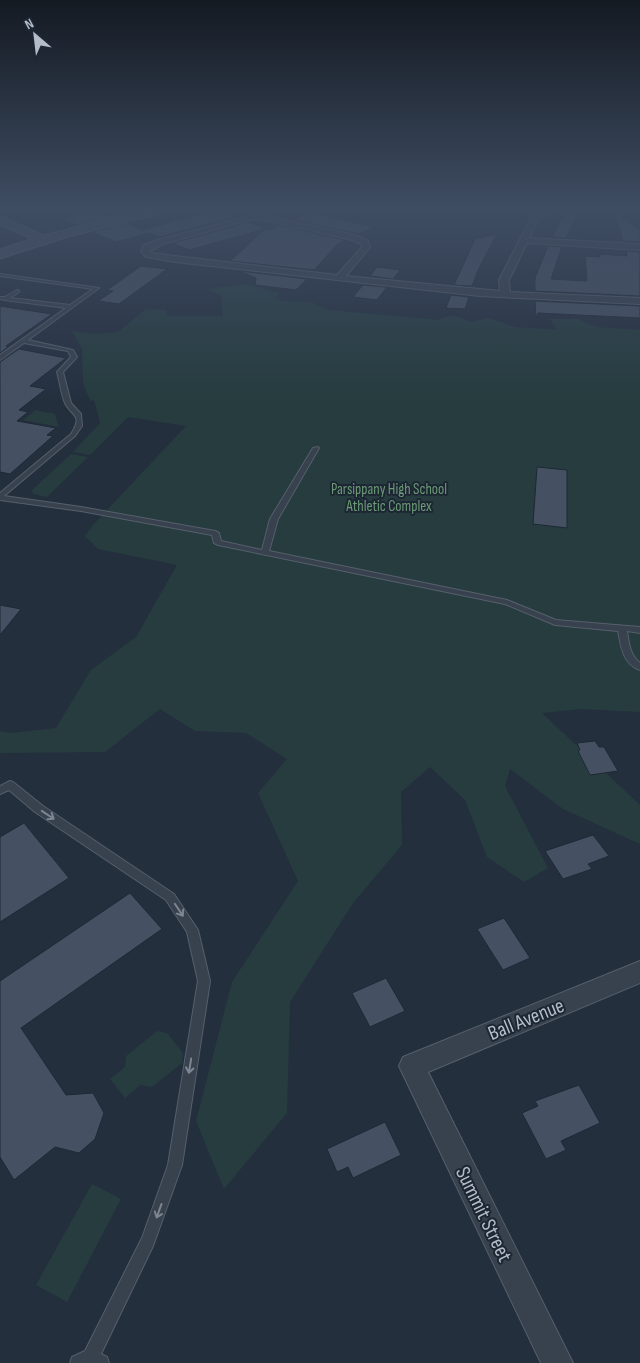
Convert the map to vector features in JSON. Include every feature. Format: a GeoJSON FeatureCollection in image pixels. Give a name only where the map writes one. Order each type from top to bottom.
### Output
{"type":"FeatureCollection","features":[{"type":"Feature","properties":{"kind":"street"},"geometry":{"type":"LineString","coordinates":[[302,274],[435,289],[640,301]]}},
{"type":"Feature","properties":{"kind":"street"},"geometry":{"type":"LineString","coordinates":[[339,278],[343,274]]}},
{"type":"Feature","properties":{"kind":"street"},"geometry":{"type":"LineString","coordinates":[[505,294],[504,280],[507,274]]}},
{"type":"Feature","properties":{"kind":"street","name":"Ball Avenue"},"geometry":{"type":"LineString","coordinates":[[412,1066],[640,972]]}},
{"type":"Feature","properties":{"kind":"street","name":"Summit Street"},"geometry":{"type":"LineString","coordinates":[[412,1066],[557,1363]]}},
{"type":"Feature","properties":{"kind":"lane"},"geometry":{"type":"LineString","coordinates":[[0,276],[97,288],[0,358]]}},
{"type":"Feature","properties":{"kind":"lane"},"geometry":{"type":"LineString","coordinates":[[2,298],[17,291]]}},
{"type":"Feature","properties":{"kind":"lane"},"geometry":{"type":"LineString","coordinates":[[2,298],[70,307]]}},
{"type":"Feature","properties":{"kind":"lane"},"geometry":{"type":"LineString","coordinates":[[0,497],[73,435],[79,426],[78,414],[68,404],[60,372],[74,357],[70,350],[23,341]]}},
{"type":"Feature","properties":{"kind":"lane"},"geometry":{"type":"LineString","coordinates":[[264,553],[274,519],[316,448]]}},
{"type":"Feature","properties":{"kind":"lane"},"geometry":{"type":"LineString","coordinates":[[0,497],[82,509],[215,533],[218,543],[507,602],[555,622],[640,630]]}},
{"type":"Feature","properties":{"kind":"lane"},"geometry":{"type":"LineString","coordinates":[[622,628],[626,655],[632,663],[640,667]]}},
{"type":"Feature","properties":{"kind":"lane"},"geometry":{"type":"LineString","coordinates":[[0,790],[10,785],[39,809],[170,897],[192,930],[204,981],[175,1165],[148,1241],[90,1361]]}},
{"type":"Feature","properties":{"kind":"green space","name":"Parsippany High School Athletic Complex"},"geometry":{"type":"Polygon","coordinates":[[[245,284],[279,293],[276,298],[282,301],[311,302],[328,310],[438,320],[455,316],[471,322],[488,318],[515,327],[557,330],[550,319],[578,319],[596,327],[640,330],[640,712],[581,709],[542,713],[640,805],[640,844],[563,809],[510,769],[505,786],[548,868],[524,882],[487,857],[465,800],[430,767],[401,792],[402,845],[353,903],[290,1002],[287,1113],[224,1189],[196,1121],[232,982],[298,881],[258,793],[287,759],[246,733],[195,731],[160,709],[105,752],[0,753],[0,731],[11,733],[56,728],[91,670],[136,637],[177,565],[98,549],[85,536],[93,525],[186,426],[128,417],[90,455],[73,452],[100,423],[94,400],[90,401],[83,382],[82,349],[72,331],[95,334],[118,332],[146,309],[166,310],[167,316],[223,316],[221,296],[206,289],[245,284]]]}},
{"type":"Feature","properties":{"kind":"green space"},"geometry":{"type":"Polygon","coordinates":[[[35,410],[55,414],[59,427],[23,420],[35,410]]]}},
{"type":"Feature","properties":{"kind":"green space"},"geometry":{"type":"Polygon","coordinates":[[[71,454],[88,457],[47,497],[33,494],[32,490],[71,454]]]}},
{"type":"Feature","properties":{"kind":"green space"},"geometry":{"type":"Polygon","coordinates":[[[157,1031],[167,1033],[183,1053],[182,1063],[152,1087],[140,1085],[125,1098],[110,1079],[125,1067],[126,1056],[157,1031]]]}},
{"type":"Feature","properties":{"kind":"green space"},"geometry":{"type":"Polygon","coordinates":[[[92,1184],[121,1199],[67,1302],[36,1285],[92,1184]]]}},
{"type":"Feature","properties":{"kind":"building"},"geometry":{"type":"Polygon","coordinates":[[[130,274],[161,274],[119,304],[98,301],[113,291],[107,290],[130,274]]]}},
{"type":"Feature","properties":{"kind":"building"},"geometry":{"type":"Polygon","coordinates":[[[245,274],[307,279],[296,290],[255,285],[256,278],[245,274]]]}},
{"type":"Feature","properties":{"kind":"building"},"geometry":{"type":"Polygon","coordinates":[[[372,274],[397,274],[393,279],[370,276],[372,274]]]}},
{"type":"Feature","properties":{"kind":"building"},"geometry":{"type":"Polygon","coordinates":[[[459,274],[477,274],[472,286],[454,285],[459,274]]]}},
{"type":"Feature","properties":{"kind":"building"},"geometry":{"type":"Polygon","coordinates":[[[537,274],[553,274],[551,279],[587,281],[586,274],[640,274],[640,296],[535,291],[537,274]]]}},
{"type":"Feature","properties":{"kind":"building"},"geometry":{"type":"Polygon","coordinates":[[[363,285],[387,287],[377,300],[353,297],[363,285]]]}},
{"type":"Feature","properties":{"kind":"building"},"geometry":{"type":"Polygon","coordinates":[[[451,295],[469,297],[465,309],[446,308],[451,295]]]}},
{"type":"Feature","properties":{"kind":"building"},"geometry":{"type":"Polygon","coordinates":[[[535,301],[640,306],[640,318],[538,313],[536,318],[535,301]]]}},
{"type":"Feature","properties":{"kind":"building"},"geometry":{"type":"Polygon","coordinates":[[[0,306],[52,314],[6,346],[8,347],[0,353],[0,306]]]}},
{"type":"Feature","properties":{"kind":"building"},"geometry":{"type":"Polygon","coordinates":[[[19,349],[66,358],[30,386],[46,389],[19,410],[28,412],[17,421],[56,428],[47,435],[53,436],[10,474],[0,472],[0,362],[19,349]]]}},
{"type":"Feature","properties":{"kind":"building"},"geometry":{"type":"Polygon","coordinates":[[[537,467],[567,470],[567,528],[533,524],[537,467]]]}},
{"type":"Feature","properties":{"kind":"building"},"geometry":{"type":"Polygon","coordinates":[[[0,605],[21,609],[0,635],[0,605]]]}},
{"type":"Feature","properties":{"kind":"building"},"geometry":{"type":"Polygon","coordinates":[[[595,741],[599,747],[604,747],[618,771],[590,775],[578,751],[580,750],[577,743],[595,741]]]}},
{"type":"Feature","properties":{"kind":"building"},"geometry":{"type":"Polygon","coordinates":[[[24,823],[69,878],[0,922],[0,837],[24,823]]]}},
{"type":"Feature","properties":{"kind":"building"},"geometry":{"type":"Polygon","coordinates":[[[593,835],[609,856],[588,864],[592,869],[563,879],[545,851],[593,835]]]}},
{"type":"Feature","properties":{"kind":"building"},"geometry":{"type":"Polygon","coordinates":[[[130,893],[162,929],[21,1028],[66,1095],[93,1093],[104,1113],[95,1139],[79,1153],[55,1147],[14,1180],[0,1157],[0,981],[130,893]]]}},
{"type":"Feature","properties":{"kind":"building"},"geometry":{"type":"Polygon","coordinates":[[[504,918],[530,958],[503,970],[477,929],[504,918]]]}},
{"type":"Feature","properties":{"kind":"building"},"geometry":{"type":"Polygon","coordinates":[[[386,978],[405,1011],[370,1027],[352,993],[386,978]]]}},
{"type":"Feature","properties":{"kind":"building"},"geometry":{"type":"Polygon","coordinates":[[[579,1085],[600,1123],[561,1141],[566,1150],[546,1159],[522,1113],[538,1106],[535,1101],[579,1085]]]}},
{"type":"Feature","properties":{"kind":"building"},"geometry":{"type":"Polygon","coordinates":[[[385,1122],[401,1155],[353,1178],[348,1167],[337,1172],[327,1149],[385,1122]]]}}]}
